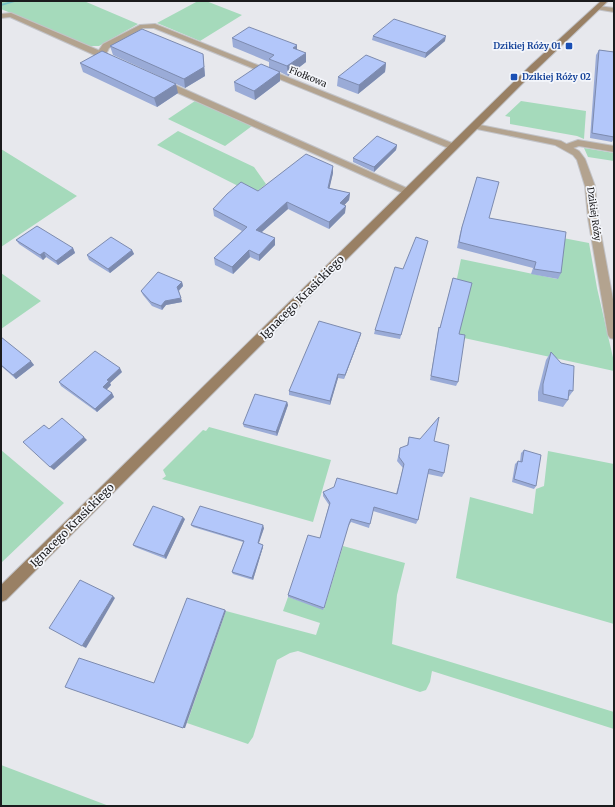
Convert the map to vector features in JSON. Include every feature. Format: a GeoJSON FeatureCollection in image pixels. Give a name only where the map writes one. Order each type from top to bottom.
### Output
{"type":"FeatureCollection","features":[{"type":"Feature","properties":{"kind":"street"},"geometry":{"type":"LineString","coordinates":[[602,4],[614,10]]}},
{"type":"Feature","properties":{"kind":"street","name":"Ignacego Krasickiego"},"geometry":{"type":"LineString","coordinates":[[1,595],[534,67],[602,4]]}},
{"type":"Feature","properties":{"kind":"street"},"geometry":{"type":"LineString","coordinates":[[1,16],[11,15],[120,64]]}},
{"type":"Feature","properties":{"kind":"street","name":"Fiołkowa"},"geometry":{"type":"LineString","coordinates":[[102,56],[103,50],[106,46],[142,26],[155,26],[454,147]]}},
{"type":"Feature","properties":{"kind":"street"},"geometry":{"type":"LineString","coordinates":[[153,78],[408,192]]}},
{"type":"Feature","properties":{"kind":"street","name":"Dzikiej Róży"},"geometry":{"type":"LineString","coordinates":[[475,126],[497,132],[548,140],[568,147],[581,159],[590,186],[593,218],[614,335]]}},
{"type":"Feature","properties":{"kind":"street"},"geometry":{"type":"LineString","coordinates":[[568,147],[578,143],[614,149]]}},
{"type":"Feature","properties":{"kind":"green space"},"geometry":{"type":"Polygon","coordinates":[[[1,1],[84,1],[138,24],[99,46],[90,46],[1,9],[1,1]]]}},
{"type":"Feature","properties":{"kind":"green space"},"geometry":{"type":"Polygon","coordinates":[[[198,1],[206,1],[242,15],[200,41],[157,23],[198,1]]]}},
{"type":"Feature","properties":{"kind":"green space"},"geometry":{"type":"Polygon","coordinates":[[[195,101],[252,126],[225,146],[168,119],[195,101]]]}},
{"type":"Feature","properties":{"kind":"green space"},"geometry":{"type":"Polygon","coordinates":[[[521,101],[586,111],[584,139],[577,136],[510,124],[510,117],[505,116],[521,101]]]}},
{"type":"Feature","properties":{"kind":"green space"},"geometry":{"type":"Polygon","coordinates":[[[178,131],[254,167],[266,184],[254,194],[157,145],[178,131]]]}},
{"type":"Feature","properties":{"kind":"green space"},"geometry":{"type":"Polygon","coordinates":[[[584,148],[614,153],[614,161],[588,157],[584,148]]]}},
{"type":"Feature","properties":{"kind":"green space"},"geometry":{"type":"Polygon","coordinates":[[[1,149],[77,196],[1,247],[1,149]]]}},
{"type":"Feature","properties":{"kind":"green space"},"geometry":{"type":"Polygon","coordinates":[[[563,238],[589,243],[597,288],[614,362],[614,371],[464,338],[458,338],[456,283],[461,259],[557,279],[563,238]]]}},
{"type":"Feature","properties":{"kind":"green space"},"geometry":{"type":"Polygon","coordinates":[[[1,273],[41,301],[1,329],[1,273]]]}},
{"type":"Feature","properties":{"kind":"green space"},"geometry":{"type":"Polygon","coordinates":[[[209,427],[331,460],[313,522],[162,479],[166,476],[163,470],[203,430],[206,431],[209,427]]]}},
{"type":"Feature","properties":{"kind":"green space"},"geometry":{"type":"Polygon","coordinates":[[[1,450],[64,503],[1,563],[1,450]]]}},
{"type":"Feature","properties":{"kind":"green space"},"geometry":{"type":"Polygon","coordinates":[[[548,451],[614,464],[614,624],[456,578],[470,497],[533,514],[536,489],[544,486],[548,451]]]}},
{"type":"Feature","properties":{"kind":"green space"},"geometry":{"type":"Polygon","coordinates":[[[343,546],[405,563],[397,595],[392,644],[614,712],[614,729],[432,671],[430,682],[426,690],[420,692],[298,651],[290,653],[277,660],[253,737],[248,744],[187,723],[226,611],[316,635],[320,623],[283,611],[288,597],[324,609],[343,546]]]}},
{"type":"Feature","properties":{"kind":"green space"},"geometry":{"type":"Polygon","coordinates":[[[1,765],[109,806],[1,806],[1,765]]]}},
{"type":"Feature","properties":{"kind":"building"},"geometry":{"type":"Polygon","coordinates":[[[394,19],[446,36],[426,53],[373,36],[394,19]]]}},
{"type":"Feature","properties":{"kind":"building"},"geometry":{"type":"Polygon","coordinates":[[[249,27],[297,45],[293,48],[306,53],[287,66],[269,59],[274,55],[232,38],[249,27]]]}},
{"type":"Feature","properties":{"kind":"building"},"geometry":{"type":"Polygon","coordinates":[[[142,29],[203,54],[204,67],[184,79],[110,46],[142,29]]]}},
{"type":"Feature","properties":{"kind":"building"},"geometry":{"type":"Polygon","coordinates":[[[599,50],[614,52],[614,137],[592,133],[599,50]]]}},
{"type":"Feature","properties":{"kind":"building"},"geometry":{"type":"Polygon","coordinates":[[[102,51],[176,84],[154,98],[80,63],[102,51]]]}},
{"type":"Feature","properties":{"kind":"building"},"geometry":{"type":"Polygon","coordinates":[[[366,55],[386,63],[359,85],[338,77],[366,55]]]}},
{"type":"Feature","properties":{"kind":"building"},"geometry":{"type":"Polygon","coordinates":[[[261,64],[280,72],[254,91],[234,82],[261,64]]]}},
{"type":"Feature","properties":{"kind":"building"},"geometry":{"type":"Polygon","coordinates":[[[377,136],[397,145],[374,167],[353,158],[377,136]]]}},
{"type":"Feature","properties":{"kind":"building"},"geometry":{"type":"Polygon","coordinates":[[[306,154],[333,166],[328,188],[350,193],[340,203],[346,206],[329,222],[287,202],[256,230],[275,238],[259,255],[249,250],[232,267],[214,258],[247,227],[213,209],[241,182],[258,191],[306,154]]]}},
{"type":"Feature","properties":{"kind":"building"},"geometry":{"type":"Polygon","coordinates":[[[477,177],[499,182],[489,218],[566,232],[561,273],[534,269],[536,262],[459,242],[477,177]]]}},
{"type":"Feature","properties":{"kind":"building"},"geometry":{"type":"Polygon","coordinates":[[[37,226],[73,248],[56,261],[44,252],[40,255],[16,240],[37,226]]]}},
{"type":"Feature","properties":{"kind":"building"},"geometry":{"type":"Polygon","coordinates":[[[111,237],[132,250],[108,269],[87,255],[111,237]]]}},
{"type":"Feature","properties":{"kind":"building"},"geometry":{"type":"Polygon","coordinates":[[[416,237],[428,241],[401,335],[375,330],[395,267],[403,269],[416,237]]]}},
{"type":"Feature","properties":{"kind":"building"},"geometry":{"type":"Polygon","coordinates":[[[158,272],[182,282],[177,287],[181,298],[165,301],[161,306],[151,302],[141,291],[158,272]]]}},
{"type":"Feature","properties":{"kind":"building"},"geometry":{"type":"Polygon","coordinates":[[[453,278],[472,283],[459,334],[465,335],[458,382],[431,376],[439,327],[440,328],[453,278]]]}},
{"type":"Feature","properties":{"kind":"building"},"geometry":{"type":"Polygon","coordinates":[[[319,321],[361,333],[345,375],[338,374],[330,401],[289,391],[319,321]]]}},
{"type":"Feature","properties":{"kind":"building"},"geometry":{"type":"Polygon","coordinates":[[[1,337],[31,361],[13,375],[1,365],[1,337]]]}},
{"type":"Feature","properties":{"kind":"building"},"geometry":{"type":"Polygon","coordinates":[[[95,351],[120,368],[107,380],[109,381],[103,387],[112,393],[95,409],[59,382],[95,351]]]}},
{"type":"Feature","properties":{"kind":"building"},"geometry":{"type":"Polygon","coordinates":[[[551,352],[561,363],[574,366],[573,391],[569,390],[568,400],[543,394],[543,384],[551,352]]]}},
{"type":"Feature","properties":{"kind":"building"},"geometry":{"type":"Polygon","coordinates":[[[255,394],[287,402],[276,432],[243,424],[255,394]]]}},
{"type":"Feature","properties":{"kind":"building"},"geometry":{"type":"Polygon","coordinates":[[[439,417],[434,441],[449,445],[444,473],[429,469],[418,520],[374,507],[370,524],[351,519],[324,608],[288,595],[308,535],[320,538],[330,503],[323,492],[334,487],[337,478],[397,494],[404,464],[399,457],[400,448],[408,445],[409,437],[420,439],[439,417]]]}},
{"type":"Feature","properties":{"kind":"building"},"geometry":{"type":"Polygon","coordinates":[[[62,418],[84,437],[50,467],[23,442],[44,425],[49,429],[62,418]]]}},
{"type":"Feature","properties":{"kind":"building"},"geometry":{"type":"Polygon","coordinates":[[[524,450],[541,455],[536,486],[514,479],[518,461],[522,462],[524,450]]]}},
{"type":"Feature","properties":{"kind":"building"},"geometry":{"type":"Polygon","coordinates":[[[153,506],[183,517],[164,556],[133,545],[153,506]]]}},
{"type":"Feature","properties":{"kind":"building"},"geometry":{"type":"Polygon","coordinates":[[[200,506],[263,525],[258,543],[263,545],[252,578],[232,572],[244,541],[191,525],[200,506]]]}},
{"type":"Feature","properties":{"kind":"building"},"geometry":{"type":"Polygon","coordinates":[[[80,580],[113,596],[82,646],[49,628],[80,580]]]}},
{"type":"Feature","properties":{"kind":"building"},"geometry":{"type":"Polygon","coordinates":[[[187,598],[225,610],[183,728],[65,687],[79,658],[154,683],[187,598]]]}},
{"type":"Feature","properties":{"kind":"waterway"},"geometry":{"type":"LineString","coordinates":[[1,5],[16,1]]}},
{"type":"Feature","properties":{"kind":"place","name":"Dzikiej Róży 01"},"geometry":{"type":"Point","coordinates":[569,46]}},
{"type":"Feature","properties":{"kind":"place","name":"Dzikiej Róży 02"},"geometry":{"type":"Point","coordinates":[514,77]}}]}
